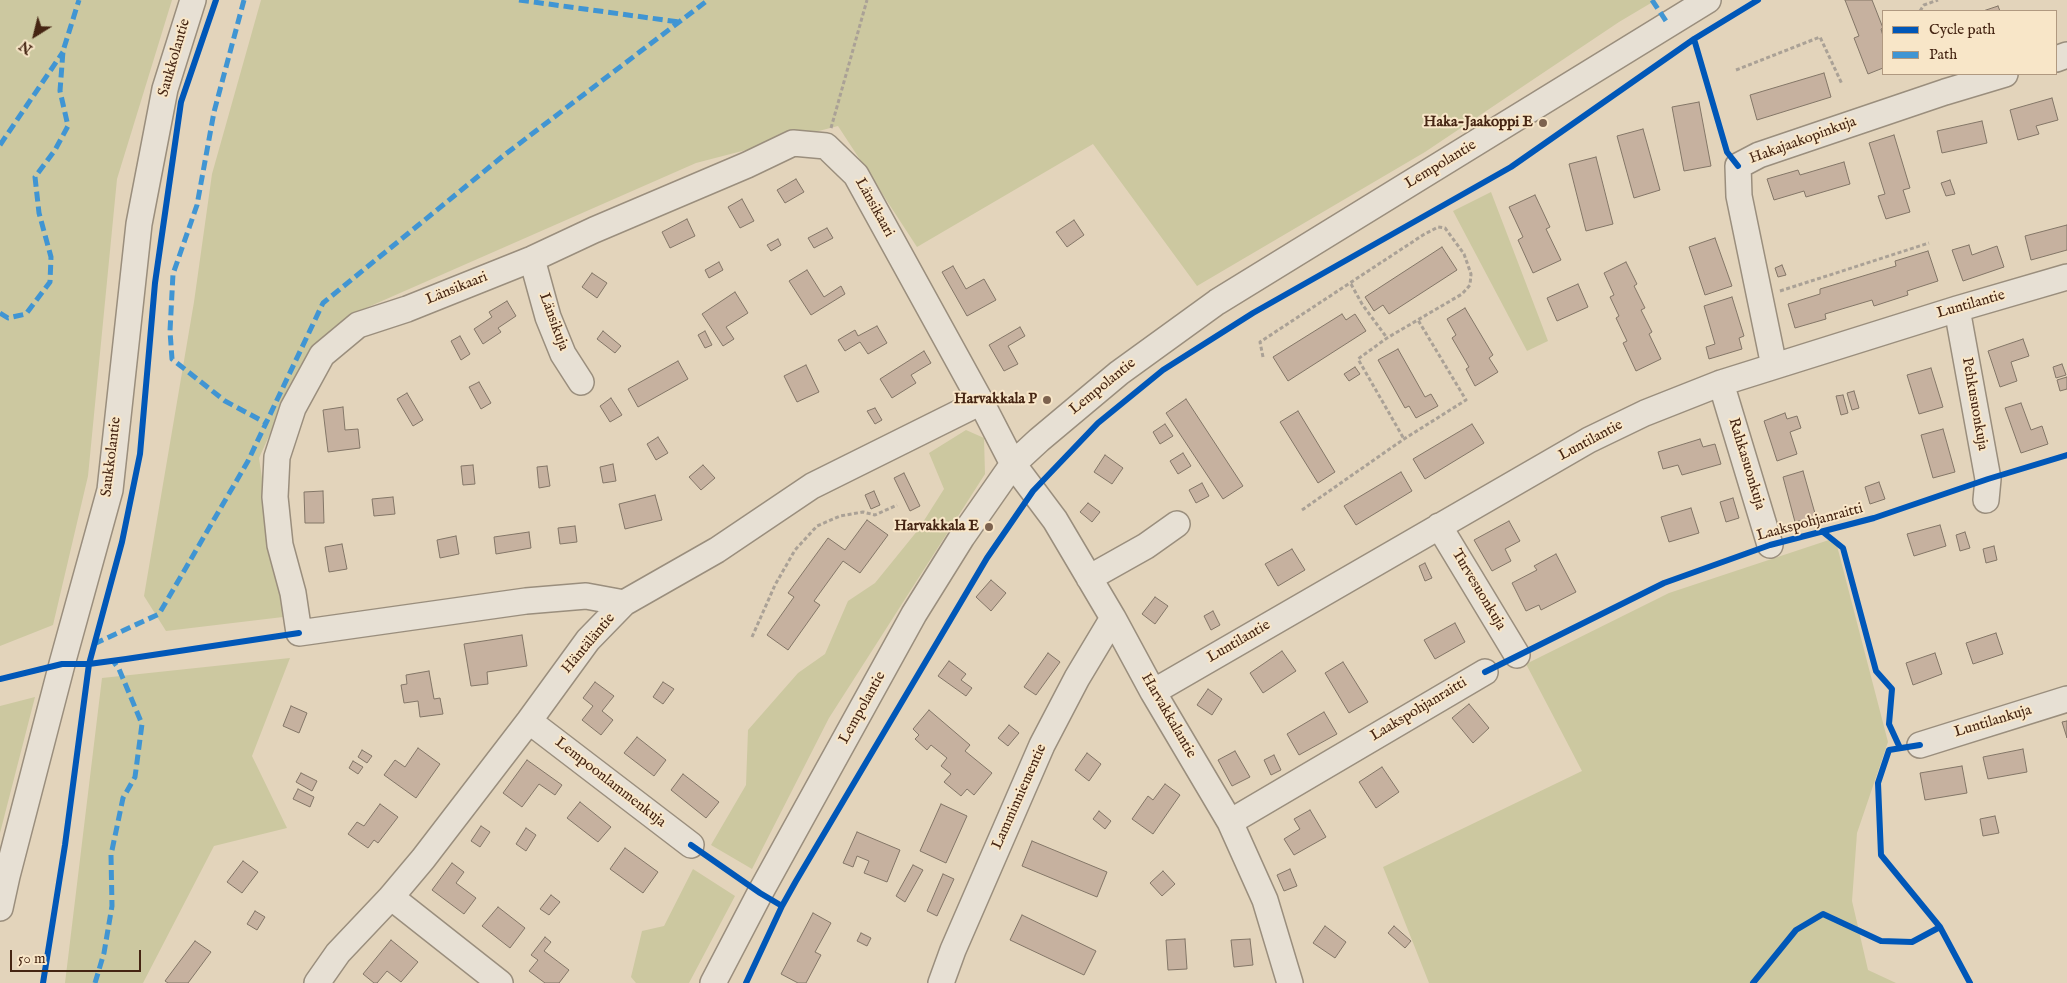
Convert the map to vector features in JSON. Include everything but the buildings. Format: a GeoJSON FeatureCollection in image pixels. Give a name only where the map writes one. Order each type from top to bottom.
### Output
{"type":"FeatureCollection","features":[{"type":"Feature","properties":{"kind":"street","name":"Saukkolantie"},"geometry":{"type":"LineString","coordinates":[[0,908],[6,876],[110,490],[139,224],[165,89],[193,0]]}},
{"type":"Feature","properties":{"kind":"street","name":"Lempolantie"},"geometry":{"type":"LineString","coordinates":[[713,983],[764,884],[914,614],[962,537],[1013,464],[1120,373],[1218,302],[1708,0]]}},
{"type":"Feature","properties":{"kind":"street","name":"Hakajaakopinkuja"},"geometry":{"type":"LineString","coordinates":[[1774,366],[1739,196],[1738,166],[1759,154],[2002,75]]}},
{"type":"Feature","properties":{"kind":"street","name":"Länsikaari"},"geometry":{"type":"LineString","coordinates":[[624,603],[586,596],[526,601],[299,633],[293,593],[280,545],[275,497],[277,457],[293,408],[322,355],[358,325],[407,309],[532,259],[793,143],[826,146],[856,175],[1013,464]]}},
{"type":"Feature","properties":{"kind":"street","name":"Länsikuja"},"geometry":{"type":"LineString","coordinates":[[532,259],[548,317],[563,354],[581,382]]}},
{"type":"Feature","properties":{"kind":"street","name":"Luntilantie"},"geometry":{"type":"LineString","coordinates":[[1153,692],[1589,440],[1646,413],[1721,383],[1957,308],[2067,277]]}},
{"type":"Feature","properties":{"kind":"street","name":"Pehkusuonkuja"},"geometry":{"type":"LineString","coordinates":[[1957,308],[1988,479],[1986,500]]}},
{"type":"Feature","properties":{"kind":"street","name":"Rahkasuonkuja"},"geometry":{"type":"LineString","coordinates":[[1721,383],[1770,545]]}},
{"type":"Feature","properties":{"kind":"street","name":"Häntäläntie"},"geometry":{"type":"LineString","coordinates":[[317,983],[338,953],[391,897],[423,859],[529,721],[588,640],[624,603],[717,550],[812,486],[981,402]]}},
{"type":"Feature","properties":{"kind":"street","name":"Harvakkalantie"},"geometry":{"type":"LineString","coordinates":[[1013,464],[1055,520],[1230,822],[1265,900],[1290,983]]}},
{"type":"Feature","properties":{"kind":"street"},"geometry":{"type":"LineString","coordinates":[[1089,578],[1146,546],[1177,524]]}},
{"type":"Feature","properties":{"kind":"street","name":"Turvesuonkuja"},"geometry":{"type":"LineString","coordinates":[[1439,526],[1517,654]]}},
{"type":"Feature","properties":{"kind":"street","name":"Lamminniementie"},"geometry":{"type":"LineString","coordinates":[[942,983],[953,950],[1042,745],[1077,678],[1113,618]]}},
{"type":"Feature","properties":{"kind":"street","name":"Laakspohjanraitti"},"geometry":{"type":"LineString","coordinates":[[1230,822],[1485,672]]}},
{"type":"Feature","properties":{"kind":"street","name":"Luntilankuja"},"geometry":{"type":"LineString","coordinates":[[1920,745],[2067,699]]}},
{"type":"Feature","properties":{"kind":"street","name":"Lempoonlammenkuja"},"geometry":{"type":"LineString","coordinates":[[529,721],[691,845]]}},
{"type":"Feature","properties":{"kind":"street"},"geometry":{"type":"LineString","coordinates":[[391,897],[500,983]]}},
{"type":"Feature","properties":{"kind":"path"},"geometry":{"type":"LineString","coordinates":[[826,146],[867,0]]}},
{"type":"Feature","properties":{"kind":"path"},"geometry":{"type":"LineString","coordinates":[[1921,10],[1924,5],[1938,0]]}},
{"type":"Feature","properties":{"kind":"path"},"geometry":{"type":"LineString","coordinates":[[1736,70],[1820,37],[1842,84]]}},
{"type":"Feature","properties":{"kind":"path"},"geometry":{"type":"LineString","coordinates":[[1263,357],[1260,342],[1423,235],[1438,227],[1445,228],[1464,254],[1471,274],[1470,285],[1462,294],[1386,338],[1358,359],[1404,439]]}},
{"type":"Feature","properties":{"kind":"path"},"geometry":{"type":"LineString","coordinates":[[1760,298],[1929,243]]}},
{"type":"Feature","properties":{"kind":"path"},"geometry":{"type":"LineString","coordinates":[[1351,284],[1362,304],[1386,338]]}},
{"type":"Feature","properties":{"kind":"path"},"geometry":{"type":"LineString","coordinates":[[1302,510],[1404,439],[1466,400],[1418,320]]}},
{"type":"Feature","properties":{"kind":"path"},"geometry":{"type":"LineString","coordinates":[[752,637],[775,585],[796,550],[817,526],[840,516],[863,512],[876,515],[897,505]]}},
{"type":"Feature","properties":{"kind":"shaded area"},"geometry":{"type":"Polygon","coordinates":[[[0,0],[172,0],[117,179],[88,476],[53,625],[0,646],[0,0]]]}},
{"type":"Feature","properties":{"kind":"shaded area"},"geometry":{"type":"Polygon","coordinates":[[[261,0],[1656,0],[1619,22],[1425,152],[1197,286],[1093,144],[917,247],[838,126],[696,163],[350,315],[299,370],[259,458],[283,617],[166,631],[144,596],[194,302],[212,174],[261,0]]]}},
{"type":"Feature","properties":{"kind":"shaded area"},"geometry":{"type":"Polygon","coordinates":[[[1491,192],[1548,341],[1527,351],[1453,211],[1491,192]]]}},
{"type":"Feature","properties":{"kind":"shaded area"},"geometry":{"type":"Polygon","coordinates":[[[966,430],[984,438],[985,474],[829,718],[752,869],[711,845],[746,785],[748,730],[798,673],[825,654],[848,601],[875,583],[918,530],[944,489],[929,453],[966,430]]]}},
{"type":"Feature","properties":{"kind":"shaded area"},"geometry":{"type":"Polygon","coordinates":[[[1835,538],[1888,742],[1857,833],[1852,901],[1868,970],[1896,983],[1429,983],[1383,867],[1582,771],[1526,664],[1669,593],[1835,538]]]}},
{"type":"Feature","properties":{"kind":"shaded area"},"geometry":{"type":"Polygon","coordinates":[[[290,658],[252,756],[287,828],[214,846],[143,983],[65,983],[102,678],[290,658]]]}},
{"type":"Feature","properties":{"kind":"shaded area"},"geometry":{"type":"Polygon","coordinates":[[[35,697],[0,833],[0,706],[35,697]]]}},
{"type":"Feature","properties":{"kind":"shaded area"},"geometry":{"type":"Polygon","coordinates":[[[693,869],[735,896],[689,983],[636,983],[631,977],[642,931],[664,926],[693,869]]]}},
{"type":"Feature","properties":{"kind":"marked path"},"geometry":{"type":"LineString","coordinates":[[0,313],[8,318],[26,314],[50,282],[51,257],[39,213],[35,177],[55,150],[68,126],[60,91],[63,51],[79,0]]}},
{"type":"Feature","properties":{"kind":"marked path"},"geometry":{"type":"LineString","coordinates":[[244,0],[214,112],[197,205],[173,274],[170,331],[172,359],[225,401],[266,423]]}},
{"type":"Feature","properties":{"kind":"marked path"},"geometry":{"type":"LineString","coordinates":[[519,0],[679,22]]}},
{"type":"Feature","properties":{"kind":"marked path"},"geometry":{"type":"LineString","coordinates":[[94,644],[159,614],[248,461],[323,303],[503,156],[708,0]]}},
{"type":"Feature","properties":{"kind":"marked path"},"geometry":{"type":"LineString","coordinates":[[1652,0],[1668,24]]}},
{"type":"Feature","properties":{"kind":"marked path"},"geometry":{"type":"LineString","coordinates":[[0,145],[63,52]]}},
{"type":"Feature","properties":{"kind":"marked path"},"geometry":{"type":"LineString","coordinates":[[95,983],[104,953],[112,906],[111,855],[123,798],[135,777],[142,724],[119,669],[113,661]]}},
{"type":"Feature","properties":{"kind":"cycle path"},"geometry":{"type":"LineString","coordinates":[[43,983],[65,845],[89,664],[122,542],[140,454],[155,283],[181,102],[216,0]]}},
{"type":"Feature","properties":{"kind":"cycle path"},"geometry":{"type":"LineString","coordinates":[[746,983],[782,906],[796,881],[987,558],[1033,491],[1098,423],[1163,370],[1253,313],[1511,167],[1694,39],[1758,0]]}},
{"type":"Feature","properties":{"kind":"cycle path"},"geometry":{"type":"LineString","coordinates":[[1694,39],[1727,152],[1738,166]]}},
{"type":"Feature","properties":{"kind":"cycle path"},"geometry":{"type":"LineString","coordinates":[[1485,672],[1664,583],[1770,545],[1874,518],[1988,479],[2067,455]]}},
{"type":"Feature","properties":{"kind":"cycle path"},"geometry":{"type":"LineString","coordinates":[[1823,532],[1843,548],[1876,671],[1892,689],[1889,724],[1900,748]]}},
{"type":"Feature","properties":{"kind":"cycle path"},"geometry":{"type":"LineString","coordinates":[[0,679],[62,664],[89,664],[299,633]]}},
{"type":"Feature","properties":{"kind":"cycle path"},"geometry":{"type":"LineString","coordinates":[[1920,745],[1889,750],[1878,783],[1881,855],[1940,927],[1970,983]]}},
{"type":"Feature","properties":{"kind":"cycle path"},"geometry":{"type":"LineString","coordinates":[[691,845],[782,906]]}},
{"type":"Feature","properties":{"kind":"cycle path"},"geometry":{"type":"LineString","coordinates":[[1753,983],[1796,930],[1823,914],[1881,941],[1912,942],[1940,927]]}},
{"type":"Feature","properties":{"kind":"place","name":"Haka-Jaakoppi E"},"geometry":{"type":"Point","coordinates":[1543,123]}},
{"type":"Feature","properties":{"kind":"place","name":"Harvakkala P"},"geometry":{"type":"Point","coordinates":[1047,400]}},
{"type":"Feature","properties":{"kind":"place","name":"Harvakkala E"},"geometry":{"type":"Point","coordinates":[989,527]}}]}
